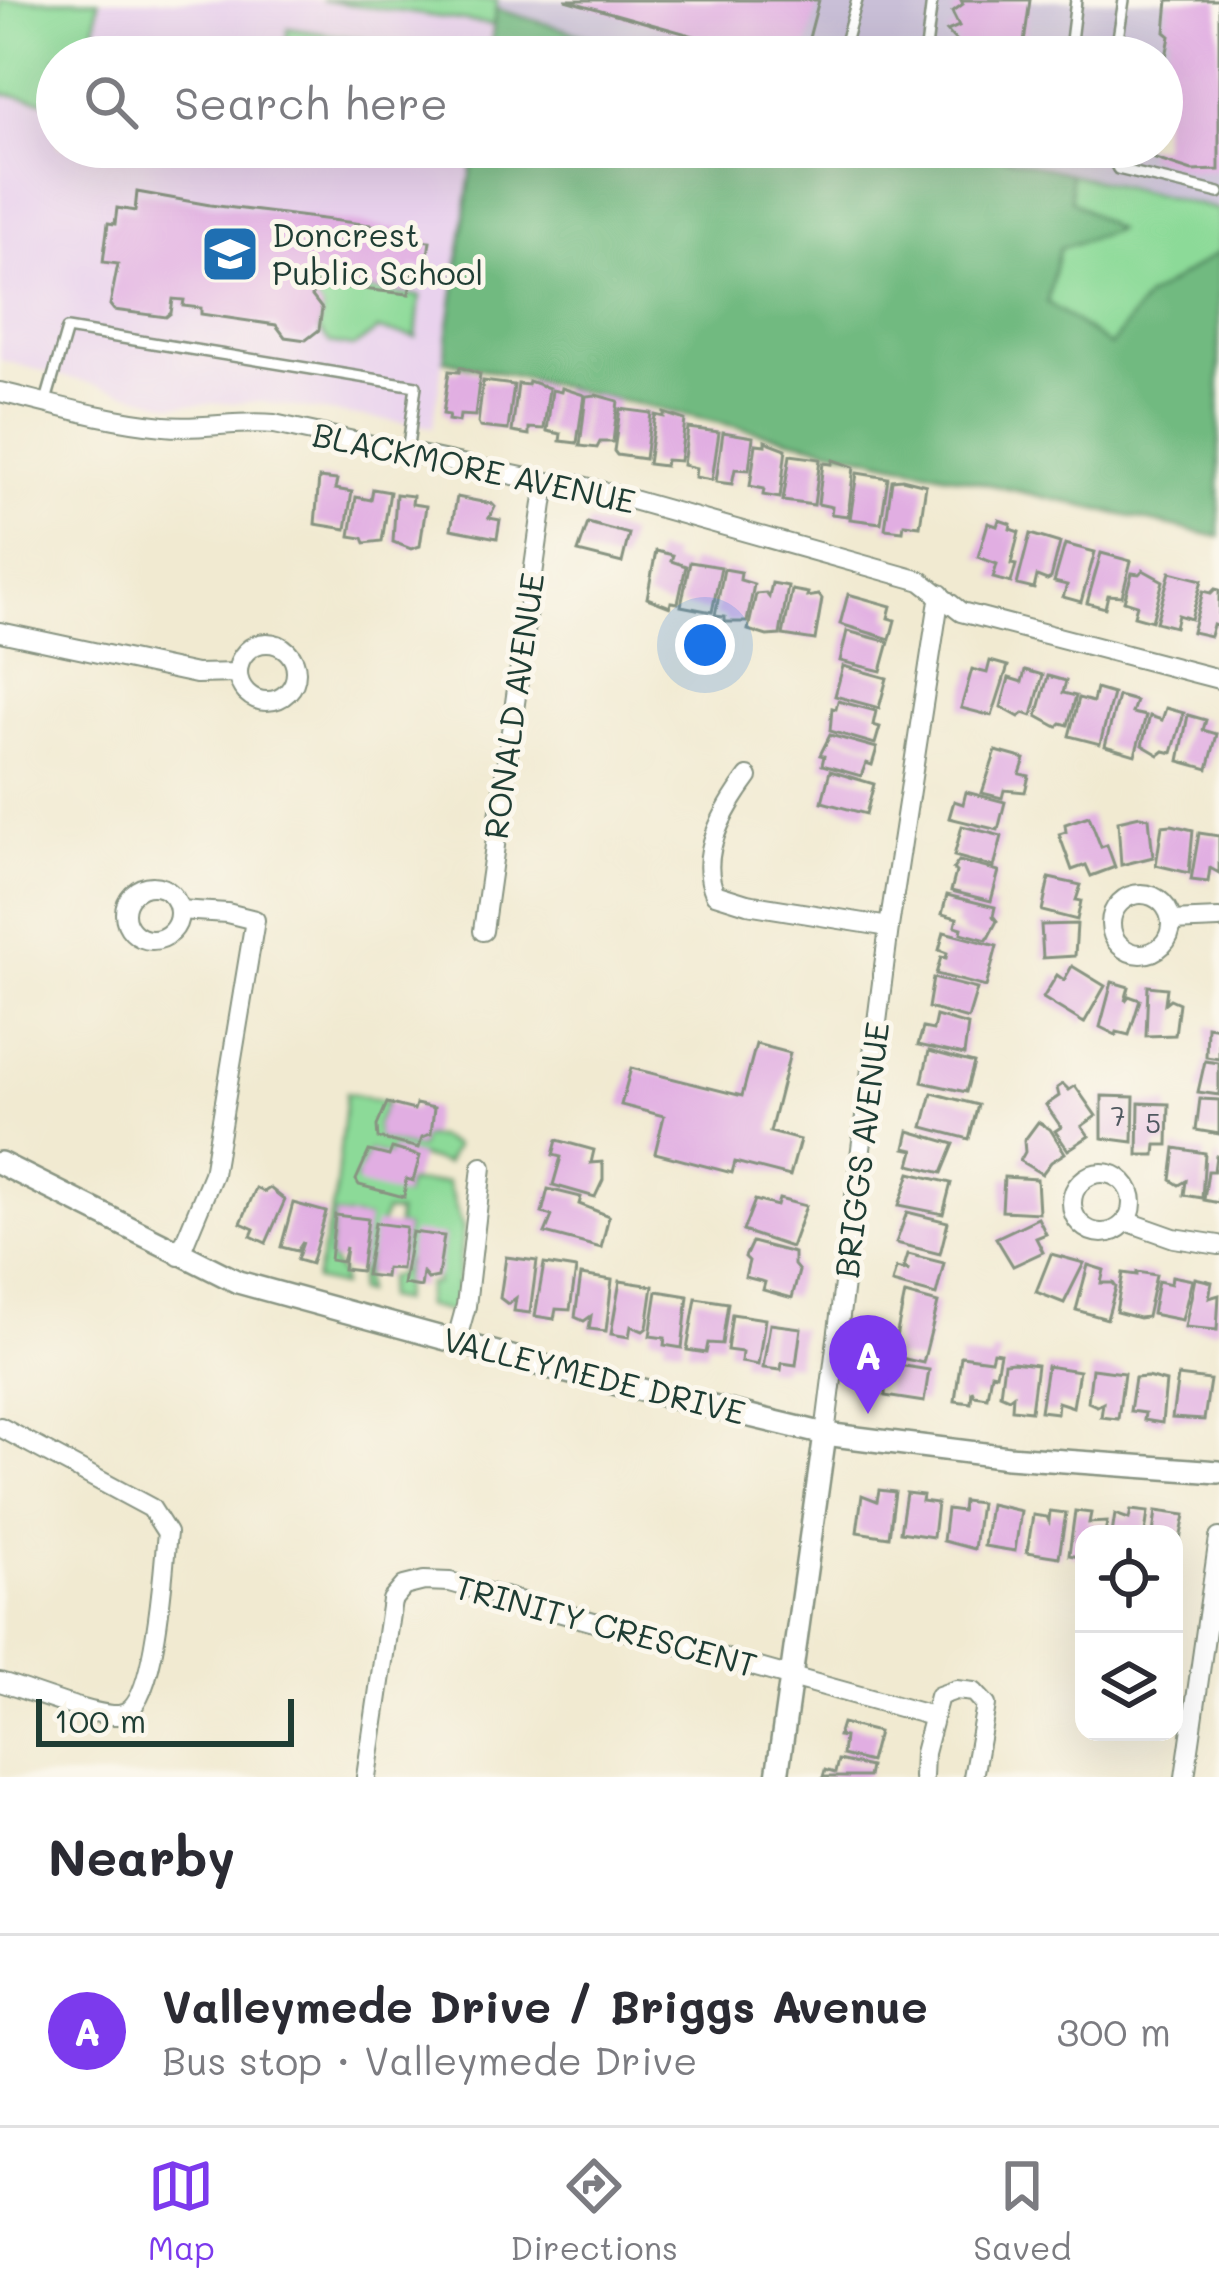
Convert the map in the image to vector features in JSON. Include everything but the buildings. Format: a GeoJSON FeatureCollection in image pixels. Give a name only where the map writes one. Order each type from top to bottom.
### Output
{"type":"FeatureCollection","features":[{"type":"Feature","properties":{"kind":"street","name":"BLACKMORE AVENUE"},"geometry":{"type":"LineString","coordinates":[[0,392],[161,426],[274,424],[547,482],[572,483],[921,581],[961,612],[1219,679]]}},
{"type":"Feature","properties":{"kind":"street","name":"RONALD AVENUE"},"geometry":{"type":"LineString","coordinates":[[483,931],[547,482]]}},
{"type":"Feature","properties":{"kind":"street","name":"BRIGGS AVENUE"},"geometry":{"type":"LineString","coordinates":[[776,1777],[889,927],[940,594]]}},
{"type":"Feature","properties":{"kind":"street"},"geometry":{"type":"LineString","coordinates":[[0,632],[196,674],[238,673]]}},
{"type":"Feature","properties":{"kind":"street"},"geometry":{"type":"LineString","coordinates":[[748,777],[718,821],[710,882],[715,894],[747,904],[889,927]]}},
{"type":"Feature","properties":{"kind":"street"},"geometry":{"type":"LineString","coordinates":[[179,910],[255,920],[213,1174],[179,1256]]}},
{"type":"Feature","properties":{"kind":"street"},"geometry":{"type":"LineString","coordinates":[[1172,921],[1219,919]]}},
{"type":"Feature","properties":{"kind":"street","name":"VALLEYMEDE DRIVE"},"geometry":{"type":"LineString","coordinates":[[0,1163],[238,1282],[457,1342],[825,1433],[1008,1457],[1219,1472]]}},
{"type":"Feature","properties":{"kind":"street"},"geometry":{"type":"LineString","coordinates":[[457,1342],[466,1306],[482,1167]]}},
{"type":"Feature","properties":{"kind":"street"},"geometry":{"type":"LineString","coordinates":[[1126,1221],[1174,1238],[1219,1245]]}},
{"type":"Feature","properties":{"kind":"street"},"geometry":{"type":"LineString","coordinates":[[0,1427],[151,1508],[167,1533],[150,1669],[133,1710],[121,1716],[0,1682]]}},
{"type":"Feature","properties":{"kind":"street"},"geometry":{"type":"LineString","coordinates":[[1185,1777],[1219,1538]]}},
{"type":"Feature","properties":{"kind":"street","name":"TRINITY CRESCENT"},"geometry":{"type":"LineString","coordinates":[[366,1777],[387,1621],[392,1600],[404,1586],[450,1582],[790,1677]]}},
{"type":"Feature","properties":{"kind":"street"},"geometry":{"type":"LineString","coordinates":[[790,1677],[932,1716]]}},
{"type":"Feature","properties":{"kind":"street"},"geometry":{"type":"LineString","coordinates":[[923,1777],[939,1696],[956,1690],[974,1692],[986,1706],[973,1777]]}},
{"type":"Feature","properties":{"kind":"lane"},"geometry":{"type":"LineString","coordinates":[[847,36],[857,0]]}},
{"type":"Feature","properties":{"kind":"lane"},"geometry":{"type":"LineString","coordinates":[[928,36],[932,0]]}},
{"type":"Feature","properties":{"kind":"lane"},"geometry":{"type":"LineString","coordinates":[[1072,36],[1076,0]]}},
{"type":"Feature","properties":{"kind":"lane"},"geometry":{"type":"LineString","coordinates":[[1118,36],[1124,0]]}},
{"type":"Feature","properties":{"kind":"lane"},"geometry":{"type":"LineString","coordinates":[[1118,168],[1219,193]]}},
{"type":"Feature","properties":{"kind":"lane"},"geometry":{"type":"LineString","coordinates":[[45,403],[67,329],[416,386],[407,454]]}},
{"type":"Feature","properties":{"kind":"shaded area"},"geometry":{"type":"Polygon","coordinates":[[[99,0],[320,0],[493,25],[492,36],[94,36],[99,0]]]}},
{"type":"Feature","properties":{"kind":"shaded area"},"geometry":{"type":"Polygon","coordinates":[[[498,0],[1219,0],[1219,210],[1048,168],[1183,168],[1183,36],[587,36],[496,9],[498,0]]]}},
{"type":"Feature","properties":{"kind":"shaded area","name":"Doncrest Public School"},"geometry":{"type":"Polygon","coordinates":[[[0,93],[36,99],[36,168],[472,168],[433,427],[261,402],[174,405],[0,360],[0,93]]]}},
{"type":"Feature","properties":{"kind":"green space"},"geometry":{"type":"Polygon","coordinates":[[[0,0],[99,0],[94,36],[36,36],[36,99],[0,93],[0,0]]]}},
{"type":"Feature","properties":{"kind":"green space"},"geometry":{"type":"Polygon","coordinates":[[[321,0],[497,0],[493,25],[321,0]]]}},
{"type":"Feature","properties":{"kind":"green space"},"geometry":{"type":"Polygon","coordinates":[[[496,9],[587,36],[492,36],[496,9]]]}},
{"type":"Feature","properties":{"kind":"green space"},"geometry":{"type":"Polygon","coordinates":[[[288,28],[340,36],[287,36],[288,28]]]}},
{"type":"Feature","properties":{"kind":"green space"},"geometry":{"type":"Polygon","coordinates":[[[472,168],[1046,168],[1070,174],[1071,200],[1116,230],[1059,249],[1047,302],[1110,346],[1146,298],[1219,252],[1219,537],[444,360],[472,168]]]}},
{"type":"Feature","properties":{"kind":"green space"},"geometry":{"type":"Polygon","coordinates":[[[1070,174],[1219,210],[1219,252],[1146,298],[1111,347],[1047,303],[1071,200],[1070,174]]]}},
{"type":"Feature","properties":{"kind":"green space"},"geometry":{"type":"Polygon","coordinates":[[[314,284],[420,296],[416,337],[378,330],[353,347],[330,343],[319,330],[322,310],[312,296],[314,284]]]}},
{"type":"Feature","properties":{"kind":"green space"},"geometry":{"type":"Polygon","coordinates":[[[346,1093],[387,1103],[377,1125],[379,1138],[419,1148],[422,1137],[437,1137],[455,1146],[446,1164],[392,1149],[389,1156],[369,1151],[356,1180],[404,1196],[407,1183],[447,1182],[463,1228],[454,1313],[424,1306],[428,1284],[435,1284],[443,1237],[406,1262],[401,1301],[385,1298],[388,1277],[398,1275],[406,1228],[397,1226],[398,1213],[385,1212],[365,1273],[364,1293],[357,1291],[367,1219],[335,1215],[329,1257],[341,1276],[341,1286],[315,1280],[335,1197],[346,1093]]]}},
{"type":"Feature","properties":{"kind":"place","name":"Doncrest Public School"},"geometry":{"type":"Point","coordinates":[230,254]}},
{"type":"Feature","properties":{"kind":"place","name":"Valleymede Drive / Briggs Avenue"},"geometry":{"type":"Point","coordinates":[868,1414]}}]}
